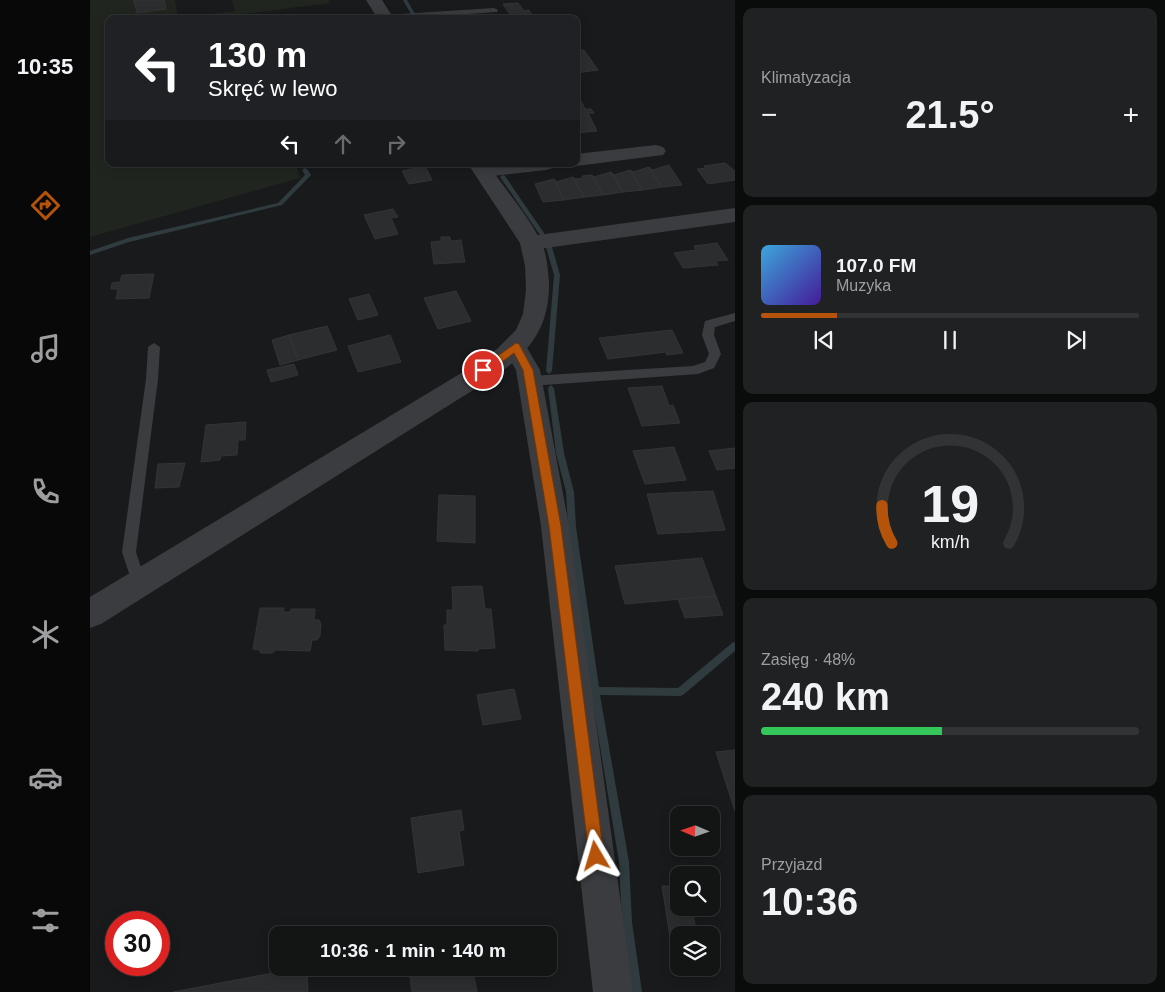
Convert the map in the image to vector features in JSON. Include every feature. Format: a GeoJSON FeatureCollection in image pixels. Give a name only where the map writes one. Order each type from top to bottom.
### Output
{"type":"FeatureCollection","features":[{"type":"Feature","properties":{"kind":"street"},"geometry":{"type":"LineString","coordinates":[[374,0],[384,15]]}},
{"type":"Feature","properties":{"kind":"street"},"geometry":{"type":"LineString","coordinates":[[580,160],[656,151]]}},
{"type":"Feature","properties":{"kind":"street"},"geometry":{"type":"LineString","coordinates":[[90,614],[448,393],[516,347],[526,336],[536,302],[536,266],[531,243],[480,167]]}},
{"type":"Feature","properties":{"kind":"street"},"geometry":{"type":"LineString","coordinates":[[531,243],[735,215]]}},
{"type":"Feature","properties":{"kind":"street"},"geometry":{"type":"LineString","coordinates":[[516,347],[528,370],[555,526],[613,992]]}},
{"type":"Feature","properties":{"kind":"lane"},"geometry":{"type":"LineString","coordinates":[[416,15],[494,10]]}},
{"type":"Feature","properties":{"kind":"lane"},"geometry":{"type":"LineString","coordinates":[[530,381],[694,371],[710,365],[715,354],[708,335],[709,324],[735,317]]}},
{"type":"Feature","properties":{"kind":"lane"},"geometry":{"type":"LineString","coordinates":[[139,583],[129,552],[152,379],[154,347]]}},
{"type":"Feature","properties":{"kind":"shaded area"},"geometry":{"type":"Polygon","coordinates":[[[90,0],[175,0],[178,15],[105,15],[105,167],[297,167],[300,178],[90,237],[90,0]]]}},
{"type":"Feature","properties":{"kind":"shaded area"},"geometry":{"type":"Polygon","coordinates":[[[232,0],[328,0],[330,3],[237,15],[202,15],[235,11],[232,0]]]}},
{"type":"Feature","properties":{"kind":"building"},"geometry":{"type":"Polygon","coordinates":[[[134,0],[164,0],[166,9],[137,13],[134,0]]]}},
{"type":"Feature","properties":{"kind":"building"},"geometry":{"type":"Polygon","coordinates":[[[518,3],[524,11],[529,10],[532,15],[510,15],[503,4],[518,3]]]}},
{"type":"Feature","properties":{"kind":"building"},"geometry":{"type":"Polygon","coordinates":[[[580,50],[584,50],[598,70],[580,72],[580,50]]]}},
{"type":"Feature","properties":{"kind":"building"},"geometry":{"type":"Polygon","coordinates":[[[580,101],[585,109],[591,109],[594,113],[588,113],[597,131],[580,133],[580,101]]]}},
{"type":"Feature","properties":{"kind":"building"},"geometry":{"type":"Polygon","coordinates":[[[725,163],[735,171],[735,180],[708,184],[697,169],[706,168],[704,166],[725,163]]]}},
{"type":"Feature","properties":{"kind":"building"},"geometry":{"type":"Polygon","coordinates":[[[669,165],[682,185],[662,187],[649,167],[652,170],[669,165]]]}},
{"type":"Feature","properties":{"kind":"building"},"geometry":{"type":"Polygon","coordinates":[[[426,167],[432,180],[409,184],[402,171],[426,167]]]}},
{"type":"Feature","properties":{"kind":"building"},"geometry":{"type":"Polygon","coordinates":[[[649,167],[662,187],[643,190],[630,170],[633,172],[649,167]]]}},
{"type":"Feature","properties":{"kind":"building"},"geometry":{"type":"Polygon","coordinates":[[[630,170],[643,190],[623,192],[611,172],[614,175],[630,170]]]}},
{"type":"Feature","properties":{"kind":"building"},"geometry":{"type":"Polygon","coordinates":[[[611,172],[623,192],[603,195],[592,175],[594,177],[611,172]]]}},
{"type":"Feature","properties":{"kind":"building"},"geometry":{"type":"Polygon","coordinates":[[[592,175],[603,195],[584,197],[573,177],[575,179],[592,175]]]}},
{"type":"Feature","properties":{"kind":"building"},"geometry":{"type":"Polygon","coordinates":[[[573,177],[584,197],[564,200],[554,179],[556,182],[573,177]]]}},
{"type":"Feature","properties":{"kind":"building"},"geometry":{"type":"Polygon","coordinates":[[[554,179],[564,200],[543,202],[535,184],[554,179]]]}},
{"type":"Feature","properties":{"kind":"building"},"geometry":{"type":"Polygon","coordinates":[[[393,209],[398,217],[391,218],[398,234],[375,239],[364,215],[393,209]]]}},
{"type":"Feature","properties":{"kind":"building"},"geometry":{"type":"Polygon","coordinates":[[[441,237],[450,237],[451,241],[461,240],[465,262],[434,264],[431,242],[441,241],[441,237]]]}},
{"type":"Feature","properties":{"kind":"building"},"geometry":{"type":"Polygon","coordinates":[[[717,243],[728,260],[716,261],[718,265],[683,268],[674,253],[696,250],[694,246],[717,243]]]}},
{"type":"Feature","properties":{"kind":"building"},"geometry":{"type":"Polygon","coordinates":[[[154,274],[149,298],[116,299],[118,289],[111,289],[112,283],[120,282],[122,275],[154,274]]]}},
{"type":"Feature","properties":{"kind":"building"},"geometry":{"type":"Polygon","coordinates":[[[456,291],[471,321],[438,329],[424,298],[456,291]]]}},
{"type":"Feature","properties":{"kind":"building"},"geometry":{"type":"Polygon","coordinates":[[[369,294],[378,315],[358,320],[349,299],[369,294]]]}},
{"type":"Feature","properties":{"kind":"building"},"geometry":{"type":"Polygon","coordinates":[[[327,326],[337,350],[298,360],[289,335],[327,326]]]}},
{"type":"Feature","properties":{"kind":"building"},"geometry":{"type":"Polygon","coordinates":[[[672,330],[683,353],[667,355],[666,352],[608,359],[599,338],[672,330]]]}},
{"type":"Feature","properties":{"kind":"building"},"geometry":{"type":"Polygon","coordinates":[[[289,335],[298,360],[280,365],[272,340],[289,335]]]}},
{"type":"Feature","properties":{"kind":"building"},"geometry":{"type":"Polygon","coordinates":[[[390,335],[401,362],[358,372],[348,346],[390,335]]]}},
{"type":"Feature","properties":{"kind":"building"},"geometry":{"type":"Polygon","coordinates":[[[294,364],[298,375],[271,382],[267,370],[294,364]]]}},
{"type":"Feature","properties":{"kind":"building"},"geometry":{"type":"Polygon","coordinates":[[[662,386],[669,406],[673,405],[680,423],[642,426],[628,388],[662,386]]]}},
{"type":"Feature","properties":{"kind":"building"},"geometry":{"type":"Polygon","coordinates":[[[246,422],[245,440],[238,440],[237,455],[221,456],[220,460],[201,462],[206,425],[246,422]]]}},
{"type":"Feature","properties":{"kind":"building"},"geometry":{"type":"Polygon","coordinates":[[[674,447],[686,480],[645,484],[633,451],[674,447]]]}},
{"type":"Feature","properties":{"kind":"building"},"geometry":{"type":"Polygon","coordinates":[[[735,448],[735,468],[717,470],[709,451],[735,448]]]}},
{"type":"Feature","properties":{"kind":"building"},"geometry":{"type":"Polygon","coordinates":[[[185,463],[179,487],[155,488],[158,464],[185,463]]]}},
{"type":"Feature","properties":{"kind":"building"},"geometry":{"type":"Polygon","coordinates":[[[713,491],[725,530],[658,534],[647,494],[713,491]]]}},
{"type":"Feature","properties":{"kind":"building"},"geometry":{"type":"Polygon","coordinates":[[[439,495],[475,496],[475,543],[437,541],[439,495]]]}},
{"type":"Feature","properties":{"kind":"building"},"geometry":{"type":"Polygon","coordinates":[[[702,558],[716,596],[625,604],[615,566],[702,558]]]}},
{"type":"Feature","properties":{"kind":"building"},"geometry":{"type":"Polygon","coordinates":[[[482,586],[485,609],[491,609],[495,648],[478,649],[478,651],[445,650],[444,625],[447,625],[447,610],[453,610],[452,587],[482,586]]]}},
{"type":"Feature","properties":{"kind":"building"},"geometry":{"type":"Polygon","coordinates":[[[716,596],[723,615],[685,618],[678,599],[716,596]]]}},
{"type":"Feature","properties":{"kind":"building"},"geometry":{"type":"Polygon","coordinates":[[[260,608],[284,608],[283,612],[290,612],[291,609],[315,609],[314,620],[319,620],[321,624],[320,636],[317,640],[312,640],[310,651],[276,650],[272,653],[261,653],[259,650],[253,649],[260,608]]]}},
{"type":"Feature","properties":{"kind":"building"},"geometry":{"type":"Polygon","coordinates":[[[514,689],[521,719],[483,725],[477,695],[514,689]]]}},
{"type":"Feature","properties":{"kind":"building"},"geometry":{"type":"Polygon","coordinates":[[[735,750],[735,811],[716,752],[735,750]]]}},
{"type":"Feature","properties":{"kind":"building"},"geometry":{"type":"Polygon","coordinates":[[[461,810],[464,830],[459,831],[464,865],[418,873],[411,818],[461,810]]]}},
{"type":"Feature","properties":{"kind":"building"},"geometry":{"type":"Polygon","coordinates":[[[662,886],[670,886],[670,916],[693,916],[695,926],[670,926],[670,937],[662,886]]]}},
{"type":"Feature","properties":{"kind":"building"},"geometry":{"type":"Polygon","coordinates":[[[269,974],[269,976],[307,976],[308,992],[173,992],[269,974]]]}},
{"type":"Feature","properties":{"kind":"building"},"geometry":{"type":"Polygon","coordinates":[[[410,976],[474,976],[477,992],[412,992],[410,976]]]}},
{"type":"Feature","properties":{"kind":"waterway"},"geometry":{"type":"LineString","coordinates":[[405,0],[414,15]]}},
{"type":"Feature","properties":{"kind":"waterway"},"geometry":{"type":"LineString","coordinates":[[90,253],[128,240],[280,204],[308,175],[305,170]]}},
{"type":"Feature","properties":{"kind":"waterway"},"geometry":{"type":"LineString","coordinates":[[503,177],[542,234]]}},
{"type":"Feature","properties":{"kind":"waterway"},"geometry":{"type":"LineString","coordinates":[[549,247],[557,275],[549,371]]}},
{"type":"Feature","properties":{"kind":"waterway"},"geometry":{"type":"LineString","coordinates":[[551,388],[560,453],[570,492],[572,527],[595,691]]}},
{"type":"Feature","properties":{"kind":"waterway"},"geometry":{"type":"LineString","coordinates":[[595,691],[680,692],[735,646]]}},
{"type":"Feature","properties":{"kind":"waterway"},"geometry":{"type":"LineString","coordinates":[[595,691],[624,862],[627,922],[637,992]]}},
{"type":"Feature","properties":{"kind":"route"},"geometry":{"type":"LineString","coordinates":[[483,370],[516,347],[528,370],[555,526],[596,856]]}}]}
